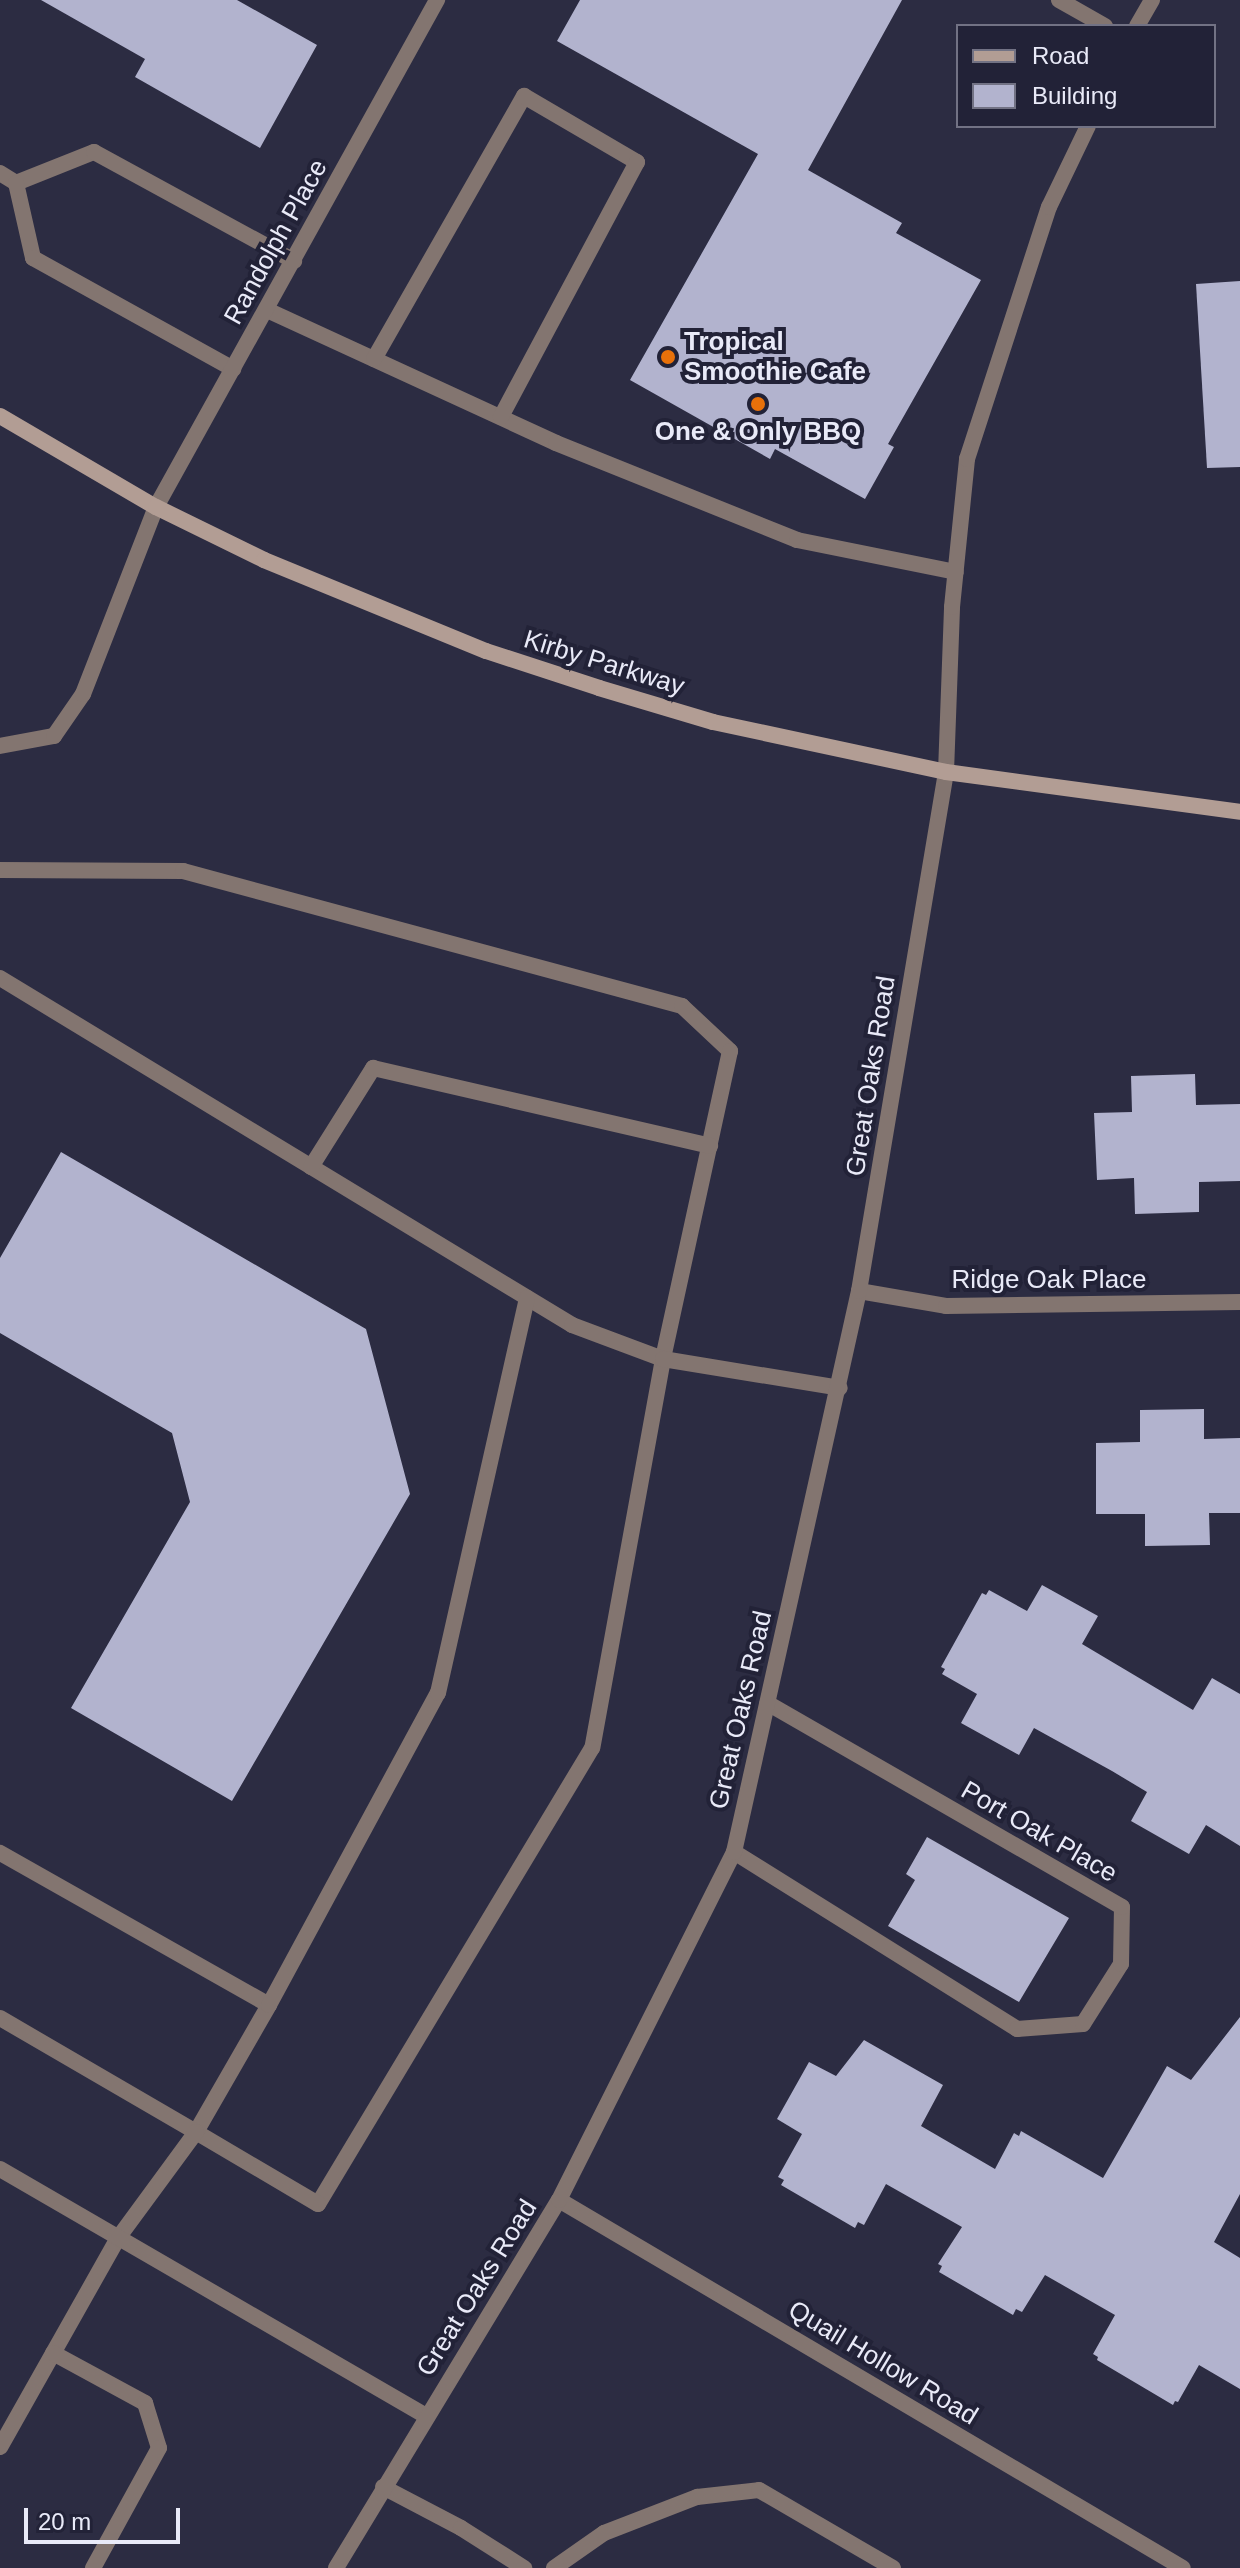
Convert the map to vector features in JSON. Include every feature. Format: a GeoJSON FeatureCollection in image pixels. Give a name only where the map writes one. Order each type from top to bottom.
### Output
{"type":"FeatureCollection","features":[{"type":"Feature","properties":{"kind":"main road","name":"Kirby Parkway"},"geometry":{"type":"LineString","coordinates":[[0,416],[156,507],[374,608],[500,656],[713,722],[946,772],[1088,794],[1240,812]]}},
{"type":"Feature","properties":{"kind":"street"},"geometry":{"type":"LineString","coordinates":[[1059,0],[1101,24]]}},
{"type":"Feature","properties":{"kind":"street"},"geometry":{"type":"LineString","coordinates":[[1138,24],[1152,0]]}},
{"type":"Feature","properties":{"kind":"street","name":"Randolph Place"},"geometry":{"type":"LineString","coordinates":[[0,746],[54,736],[83,694],[156,507],[294,261],[431,2]]}},
{"type":"Feature","properties":{"kind":"street"},"geometry":{"type":"LineString","coordinates":[[374,359],[524,96],[637,162],[501,417]]}},
{"type":"Feature","properties":{"kind":"street","name":"Great Oaks Road"},"geometry":{"type":"LineString","coordinates":[[336,2568],[559,2200],[734,1852],[840,1388],[946,772],[956,572],[967,459],[1049,207],[1087,128]]}},
{"type":"Feature","properties":{"kind":"street"},"geometry":{"type":"LineString","coordinates":[[16,183],[94,152],[294,261]]}},
{"type":"Feature","properties":{"kind":"street"},"geometry":{"type":"LineString","coordinates":[[0,173],[16,183],[33,258],[233,369]]}},
{"type":"Feature","properties":{"kind":"street"},"geometry":{"type":"LineString","coordinates":[[267,310],[501,417],[797,540],[956,572]]}},
{"type":"Feature","properties":{"kind":"street"},"geometry":{"type":"LineString","coordinates":[[0,870],[183,871],[682,1006],[730,1051],[663,1359],[592,1748],[318,2204],[0,2018]]}},
{"type":"Feature","properties":{"kind":"street"},"geometry":{"type":"LineString","coordinates":[[0,978],[572,1325],[663,1359],[840,1388]]}},
{"type":"Feature","properties":{"kind":"street"},"geometry":{"type":"LineString","coordinates":[[311,1167],[373,1068],[710,1146]]}},
{"type":"Feature","properties":{"kind":"street","name":"Ridge Oak Place"},"geometry":{"type":"LineString","coordinates":[[859,1291],[946,1306],[1240,1302]]}},
{"type":"Feature","properties":{"kind":"street"},"geometry":{"type":"LineString","coordinates":[[0,2447],[118,2238],[196,2132],[269,2005],[438,1693],[527,1298]]}},
{"type":"Feature","properties":{"kind":"street","name":"Port Oak Place"},"geometry":{"type":"LineString","coordinates":[[734,1852],[1017,2029],[1083,2024],[1121,1964],[1122,1907],[767,1703]]}},
{"type":"Feature","properties":{"kind":"street"},"geometry":{"type":"LineString","coordinates":[[0,1853],[269,2005]]}},
{"type":"Feature","properties":{"kind":"street"},"geometry":{"type":"LineString","coordinates":[[0,2169],[426,2416]]}},
{"type":"Feature","properties":{"kind":"street","name":"Quail Hollow Road"},"geometry":{"type":"LineString","coordinates":[[559,2200],[1183,2568]]}},
{"type":"Feature","properties":{"kind":"street"},"geometry":{"type":"LineString","coordinates":[[53,2353],[145,2403],[159,2448],[93,2568]]}},
{"type":"Feature","properties":{"kind":"street"},"geometry":{"type":"LineString","coordinates":[[383,2487],[461,2528],[524,2568]]}},
{"type":"Feature","properties":{"kind":"street"},"geometry":{"type":"LineString","coordinates":[[554,2568],[604,2533],[697,2497],[759,2490],[893,2568]]}},
{"type":"Feature","properties":{"kind":"building"},"geometry":{"type":"Polygon","coordinates":[[[41,0],[237,0],[317,45],[260,148],[135,77],[145,59],[41,0]]]}},
{"type":"Feature","properties":{"kind":"building"},"geometry":{"type":"Polygon","coordinates":[[[580,0],[902,0],[808,170],[902,223],[896,233],[981,280],[888,444],[894,447],[865,499],[775,449],[770,459],[630,380],[758,154],[557,41],[580,0]]]}},
{"type":"Feature","properties":{"kind":"building"},"geometry":{"type":"Polygon","coordinates":[[[1240,281],[1240,467],[1207,468],[1196,284],[1240,281]]]}},
{"type":"Feature","properties":{"kind":"building"},"geometry":{"type":"Polygon","coordinates":[[[1195,1074],[1196,1105],[1240,1104],[1240,1181],[1199,1182],[1199,1212],[1135,1214],[1134,1178],[1097,1180],[1094,1113],[1132,1112],[1131,1076],[1195,1074]]]}},
{"type":"Feature","properties":{"kind":"building"},"geometry":{"type":"Polygon","coordinates":[[[61,1152],[366,1329],[410,1494],[232,1801],[71,1708],[190,1502],[172,1433],[0,1333],[0,1258],[61,1152]]]}},
{"type":"Feature","properties":{"kind":"building"},"geometry":{"type":"Polygon","coordinates":[[[1204,1409],[1204,1439],[1240,1438],[1240,1513],[1209,1513],[1210,1545],[1145,1546],[1145,1514],[1096,1514],[1096,1443],[1140,1442],[1140,1410],[1204,1409]]]}},
{"type":"Feature","properties":{"kind":"building"},"geometry":{"type":"Polygon","coordinates":[[[1042,1585],[1098,1616],[1082,1644],[1193,1710],[1212,1678],[1240,1694],[1240,1846],[1206,1825],[1189,1854],[1131,1821],[1147,1792],[1112,1771],[1034,1728],[1019,1755],[961,1723],[977,1694],[942,1674],[945,1669],[941,1667],[982,1593],[986,1595],[989,1590],[1027,1611],[1042,1585]]]}},
{"type":"Feature","properties":{"kind":"building"},"geometry":{"type":"Polygon","coordinates":[[[927,1837],[1069,1918],[1019,2002],[888,1926],[915,1880],[906,1874],[927,1837]]]}},
{"type":"Feature","properties":{"kind":"building"},"geometry":{"type":"Polygon","coordinates":[[[1240,2017],[1240,2194],[1214,2242],[1240,2258],[1240,2389],[1199,2365],[1178,2402],[1175,2401],[1173,2405],[1097,2360],[1098,2357],[1093,2354],[1115,2315],[1045,2275],[1022,2312],[1016,2309],[1013,2315],[939,2272],[942,2266],[938,2264],[962,2227],[886,2184],[864,2225],[858,2222],[855,2228],[781,2185],[784,2180],[778,2177],[802,2134],[777,2119],[809,2062],[836,2076],[864,2040],[943,2085],[921,2126],[995,2169],[1014,2133],[1019,2136],[1021,2131],[1103,2178],[1167,2066],[1191,2080],[1240,2017]]]}},
{"type":"Feature","properties":{"kind":"place","name":"Tropical Smoothie Cafe"},"geometry":{"type":"Point","coordinates":[668,357]}},
{"type":"Feature","properties":{"kind":"place","name":"One & Only BBQ"},"geometry":{"type":"Point","coordinates":[758,404]}}]}
